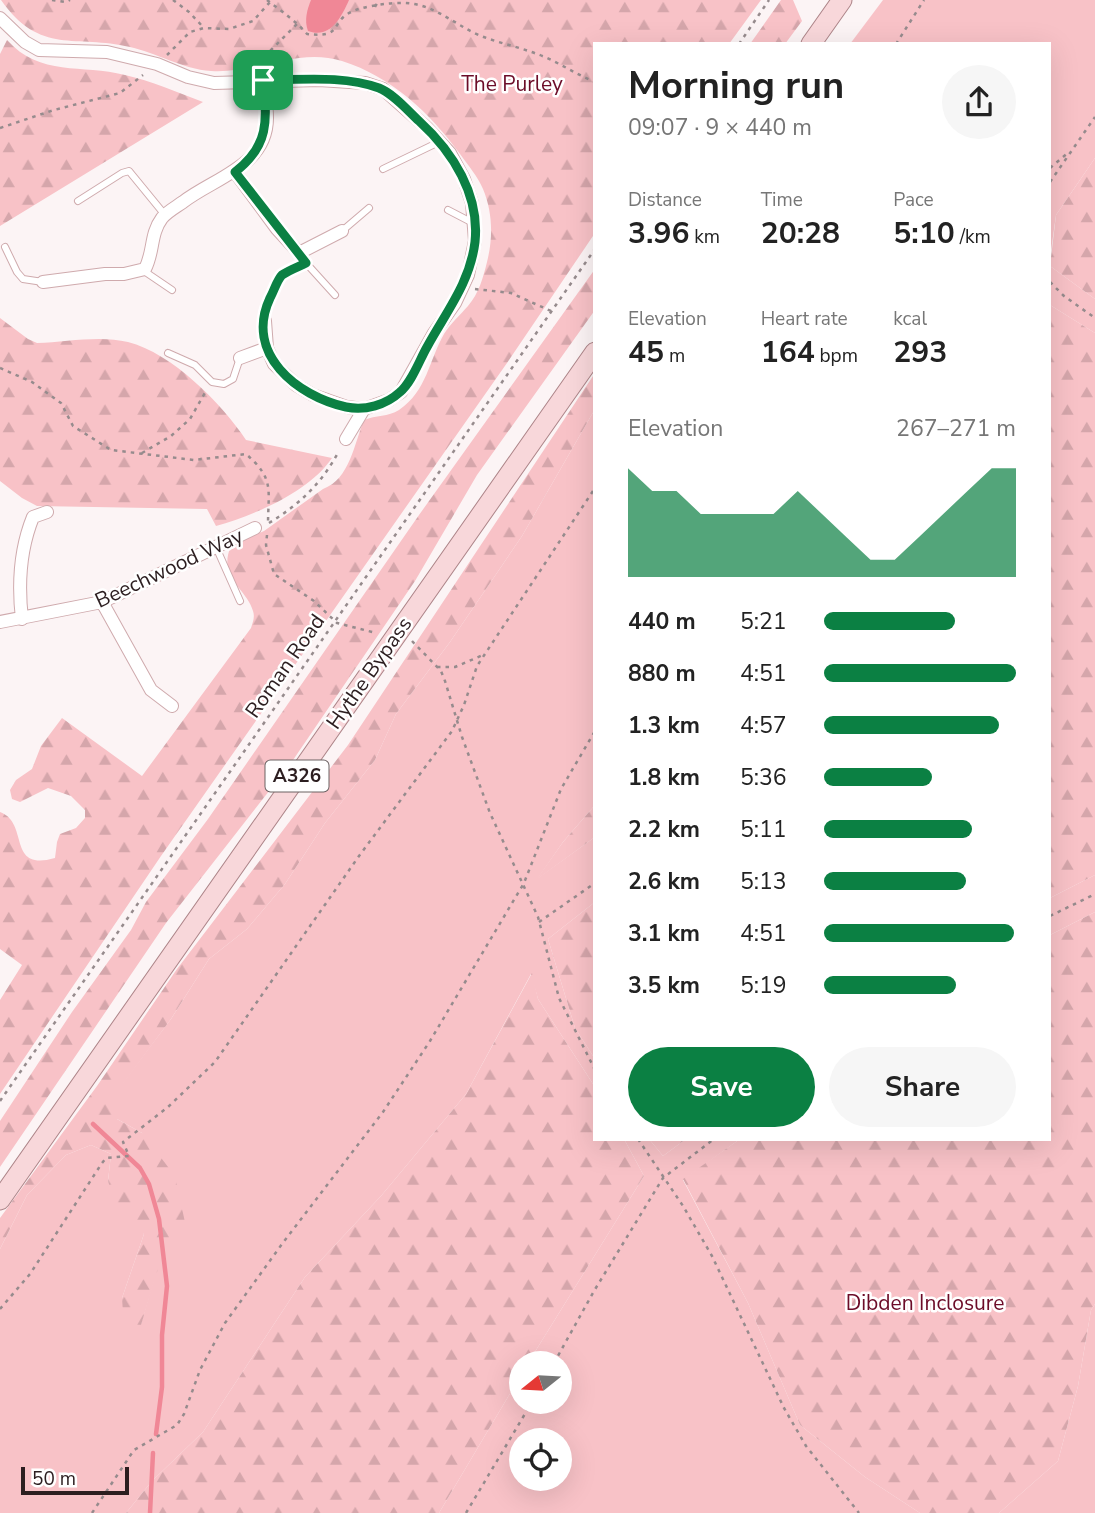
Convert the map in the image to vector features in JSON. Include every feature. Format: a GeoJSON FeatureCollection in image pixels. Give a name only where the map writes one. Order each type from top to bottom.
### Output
{"type":"FeatureCollection","features":[{"type":"Feature","properties":{"kind":"main road"},"geometry":{"type":"LineString","coordinates":[[812,42],[842,0]]}},
{"type":"Feature","properties":{"kind":"main road","name":"Hythe Bypass"},"geometry":{"type":"LineString","coordinates":[[0,1200],[593,355]]}},
{"type":"Feature","properties":{"kind":"street"},"geometry":{"type":"LineString","coordinates":[[0,18],[25,42],[39,50],[107,52],[157,64],[188,77],[214,83],[345,80],[383,89],[450,153],[464,179],[472,203],[475,241],[468,275],[455,303],[401,392],[389,400],[364,409],[329,402],[296,385],[274,363],[267,348],[265,321]]}},
{"type":"Feature","properties":{"kind":"street"},"geometry":{"type":"LineString","coordinates":[[43,282],[142,270],[149,261],[154,231],[165,215],[194,193],[235,172],[254,153],[267,118],[263,80]]}},
{"type":"Feature","properties":{"kind":"street"},"geometry":{"type":"LineString","coordinates":[[235,172],[277,229],[303,258],[342,231]]}},
{"type":"Feature","properties":{"kind":"street"},"geometry":{"type":"LineString","coordinates":[[240,358],[267,348]]}},
{"type":"Feature","properties":{"kind":"street"},"geometry":{"type":"LineString","coordinates":[[346,439],[364,409]]}},
{"type":"Feature","properties":{"kind":"street"},"geometry":{"type":"LineString","coordinates":[[22,619],[21,569],[27,533],[33,517],[47,512]]}},
{"type":"Feature","properties":{"kind":"street","name":"Beechwood Way"},"geometry":{"type":"LineString","coordinates":[[0,622],[102,602],[255,528]]}},
{"type":"Feature","properties":{"kind":"street"},"geometry":{"type":"LineString","coordinates":[[102,602],[151,690],[172,706]]}},
{"type":"Feature","properties":{"kind":"lane"},"geometry":{"type":"LineString","coordinates":[[383,169],[439,142]]}},
{"type":"Feature","properties":{"kind":"lane"},"geometry":{"type":"LineString","coordinates":[[78,201],[129,171],[165,215]]}},
{"type":"Feature","properties":{"kind":"lane"},"geometry":{"type":"LineString","coordinates":[[342,231],[369,208]]}},
{"type":"Feature","properties":{"kind":"lane"},"geometry":{"type":"LineString","coordinates":[[448,209],[474,224]]}},
{"type":"Feature","properties":{"kind":"lane"},"geometry":{"type":"LineString","coordinates":[[5,247],[16,272],[23,279],[43,282]]}},
{"type":"Feature","properties":{"kind":"lane"},"geometry":{"type":"LineString","coordinates":[[303,258],[335,295]]}},
{"type":"Feature","properties":{"kind":"lane"},"geometry":{"type":"LineString","coordinates":[[142,270],[172,290]]}},
{"type":"Feature","properties":{"kind":"lane"},"geometry":{"type":"LineString","coordinates":[[168,353],[195,365],[212,382],[224,384],[230,382],[240,358]]}},
{"type":"Feature","properties":{"kind":"lane"},"geometry":{"type":"LineString","coordinates":[[216,547],[240,601]]}},
{"type":"Feature","properties":{"kind":"path"},"geometry":{"type":"LineString","coordinates":[[52,0],[71,0]]}},
{"type":"Feature","properties":{"kind":"path"},"geometry":{"type":"LineString","coordinates":[[173,0],[204,28]]}},
{"type":"Feature","properties":{"kind":"path"},"geometry":{"type":"LineString","coordinates":[[375,7],[379,0]]}},
{"type":"Feature","properties":{"kind":"path"},"geometry":{"type":"LineString","coordinates":[[739,42],[769,0]]}},
{"type":"Feature","properties":{"kind":"path"},"geometry":{"type":"LineString","coordinates":[[898,42],[924,0]]}},
{"type":"Feature","properties":{"kind":"path"},"geometry":{"type":"LineString","coordinates":[[0,128],[54,110],[120,93],[157,64],[190,32],[204,28],[229,29],[253,21],[269,1],[289,19],[298,23],[307,34],[324,36],[336,29],[344,16],[353,10],[397,2],[417,3],[442,13],[457,25],[481,36],[540,55],[593,81]]}},
{"type":"Feature","properties":{"kind":"path"},"geometry":{"type":"LineString","coordinates":[[263,80],[270,51],[298,23]]}},
{"type":"Feature","properties":{"kind":"path"},"geometry":{"type":"LineString","coordinates":[[1051,180],[1095,117]]}},
{"type":"Feature","properties":{"kind":"path"},"geometry":{"type":"LineString","coordinates":[[1051,167],[1071,149]]}},
{"type":"Feature","properties":{"kind":"path","name":"Roman Road"},"geometry":{"type":"LineString","coordinates":[[0,1101],[593,252]]}},
{"type":"Feature","properties":{"kind":"path"},"geometry":{"type":"LineString","coordinates":[[265,321],[267,306],[280,276],[303,258]]}},
{"type":"Feature","properties":{"kind":"path"},"geometry":{"type":"LineString","coordinates":[[1051,283],[1095,318]]}},
{"type":"Feature","properties":{"kind":"path"},"geometry":{"type":"LineString","coordinates":[[462,288],[511,293],[551,311]]}},
{"type":"Feature","properties":{"kind":"path"},"geometry":{"type":"LineString","coordinates":[[0,368],[32,382],[61,403],[73,426],[111,450],[194,460],[246,454],[261,467],[269,482],[266,545],[274,574],[314,601],[337,623],[372,633],[398,631],[436,667],[445,681],[491,813],[539,922],[559,998],[593,1065]]}},
{"type":"Feature","properties":{"kind":"path"},"geometry":{"type":"LineString","coordinates":[[142,453],[171,436],[190,419],[212,382]]}},
{"type":"Feature","properties":{"kind":"path"},"geometry":{"type":"LineString","coordinates":[[268,524],[306,498],[333,463],[346,439]]}},
{"type":"Feature","properties":{"kind":"path"},"geometry":{"type":"LineString","coordinates":[[0,1309],[30,1274],[106,1158],[128,1156],[122,1142],[196,1082],[215,1062],[457,721],[483,655],[593,491]]}},
{"type":"Feature","properties":{"kind":"path"},"geometry":{"type":"LineString","coordinates":[[436,667],[456,667],[483,655]]}},
{"type":"Feature","properties":{"kind":"path"},"geometry":{"type":"LineString","coordinates":[[92,1513],[134,1450],[177,1425],[184,1414],[200,1370],[225,1323],[383,1112],[430,1041],[524,883],[561,789],[593,734]]}},
{"type":"Feature","properties":{"kind":"path"},"geometry":{"type":"LineString","coordinates":[[539,922],[593,884]]}},
{"type":"Feature","properties":{"kind":"path"},"geometry":{"type":"LineString","coordinates":[[1051,916],[1095,894]]}},
{"type":"Feature","properties":{"kind":"path"},"geometry":{"type":"LineString","coordinates":[[639,1141],[683,1206],[712,1256],[784,1408],[806,1446],[859,1513]]}},
{"type":"Feature","properties":{"kind":"path"},"geometry":{"type":"LineString","coordinates":[[561,1351],[663,1178],[711,1141]]}},
{"type":"Feature","properties":{"kind":"path"},"geometry":{"type":"LineString","coordinates":[[466,1513],[525,1414]]}},
{"type":"Feature","properties":{"kind":"green space","name":"The Purley"},"geometry":{"type":"Polygon","coordinates":[[[1,0],[761,0],[730,42],[593,42],[593,236],[161,856],[0,1094],[0,1000],[22,965],[0,949],[0,812],[9,818],[14,826],[24,852],[30,858],[40,860],[55,858],[60,834],[76,828],[85,818],[85,810],[71,796],[48,788],[20,802],[12,799],[10,790],[16,780],[32,769],[41,746],[62,718],[142,776],[251,628],[253,611],[234,582],[228,566],[231,546],[264,531],[332,484],[350,460],[364,420],[399,410],[416,394],[444,334],[478,291],[487,262],[491,235],[489,207],[483,189],[473,171],[448,139],[408,98],[377,76],[360,68],[342,61],[309,57],[227,71],[200,70],[130,47],[45,36],[16,18],[1,0]]]}},
{"type":"Feature","properties":{"kind":"green space"},"geometry":{"type":"Polygon","coordinates":[[[781,0],[793,0],[802,21],[786,42],[751,42],[781,0]]]}},
{"type":"Feature","properties":{"kind":"green space"},"geometry":{"type":"Polygon","coordinates":[[[883,0],[1095,0],[1095,158],[1056,215],[1051,251],[1051,42],[852,42],[883,0]]]}},
{"type":"Feature","properties":{"kind":"green space"},"geometry":{"type":"Polygon","coordinates":[[[7,40],[33,60],[62,67],[125,75],[203,102],[0,226],[0,54],[7,40]]]}},
{"type":"Feature","properties":{"kind":"green space"},"geometry":{"type":"Polygon","coordinates":[[[1095,158],[1095,299],[1051,267],[1056,215],[1095,158]]]}},
{"type":"Feature","properties":{"kind":"green space"},"geometry":{"type":"Polygon","coordinates":[[[1051,267],[1095,299],[1095,333],[1051,306],[1051,267]]]}},
{"type":"Feature","properties":{"kind":"green space"},"geometry":{"type":"Polygon","coordinates":[[[593,272],[593,313],[477,475],[415,581],[291,763],[166,923],[0,1167],[0,1121],[72,1012],[131,930],[146,902],[208,819],[419,515],[593,272]]]}},
{"type":"Feature","properties":{"kind":"green space"},"geometry":{"type":"Polygon","coordinates":[[[1051,306],[1095,333],[1095,875],[1051,897],[1051,306]]]}},
{"type":"Feature","properties":{"kind":"green space"},"geometry":{"type":"Polygon","coordinates":[[[0,318],[37,343],[106,339],[145,348],[178,368],[210,396],[246,440],[332,458],[310,481],[280,501],[216,526],[207,509],[37,506],[0,481],[0,318]]]}},
{"type":"Feature","properties":{"kind":"green space"},"geometry":{"type":"Polygon","coordinates":[[[593,376],[593,412],[522,536],[450,642],[396,714],[375,760],[325,823],[285,884],[247,929],[209,959],[171,1019],[117,1092],[117,1119],[142,1133],[175,1176],[186,1227],[160,1262],[141,1325],[124,1327],[122,1298],[144,1234],[120,1218],[108,1181],[111,1154],[91,1145],[66,1155],[27,1195],[0,1249],[0,1218],[97,1086],[177,969],[348,745],[593,376]]]}},
{"type":"Feature","properties":{"kind":"green space"},"geometry":{"type":"Polygon","coordinates":[[[593,412],[593,807],[563,842],[538,878],[593,838],[593,904],[548,939],[575,1028],[593,1056],[593,1084],[538,999],[531,974],[466,1094],[381,1196],[305,1277],[203,1432],[152,1481],[126,1513],[0,1513],[0,1249],[27,1195],[66,1155],[91,1145],[111,1154],[108,1181],[144,1234],[122,1298],[141,1324],[159,1262],[142,1133],[117,1119],[116,1092],[171,1019],[209,959],[247,929],[285,884],[325,823],[375,760],[396,714],[450,642],[522,536],[593,412]]]}},
{"type":"Feature","properties":{"kind":"green space"},"geometry":{"type":"Polygon","coordinates":[[[593,807],[593,838],[536,880],[563,842],[593,807]]]}},
{"type":"Feature","properties":{"kind":"green space"},"geometry":{"type":"Polygon","coordinates":[[[1095,875],[1095,912],[1051,934],[1051,897],[1095,875]]]}},
{"type":"Feature","properties":{"kind":"green space"},"geometry":{"type":"Polygon","coordinates":[[[593,904],[593,1056],[575,1028],[548,939],[593,904]]]}},
{"type":"Feature","properties":{"kind":"green space","name":"Dibden Inclosure"},"geometry":{"type":"Polygon","coordinates":[[[1095,912],[1095,1304],[1091,1310],[1078,1386],[1058,1461],[999,1513],[920,1513],[865,1477],[800,1425],[748,1303],[683,1179],[737,1141],[1051,1141],[1051,934],[1095,912]]]}},
{"type":"Feature","properties":{"kind":"green space"},"geometry":{"type":"Polygon","coordinates":[[[532,973],[538,999],[593,1084],[593,1141],[625,1141],[644,1176],[535,1351],[509,1351],[509,1395],[439,1513],[126,1513],[152,1481],[203,1432],[305,1277],[381,1196],[466,1094],[532,973]]]}},
{"type":"Feature","properties":{"kind":"green space"},"geometry":{"type":"Polygon","coordinates":[[[625,1141],[651,1141],[663,1156],[683,1141],[737,1141],[683,1180],[748,1303],[800,1425],[865,1477],[920,1513],[439,1513],[509,1395],[509,1414],[572,1414],[572,1351],[535,1351],[644,1176],[625,1141]]]}},
{"type":"Feature","properties":{"kind":"green space"},"geometry":{"type":"Polygon","coordinates":[[[651,1141],[683,1141],[663,1156],[651,1141]]]}},
{"type":"Feature","properties":{"kind":"green space"},"geometry":{"type":"Polygon","coordinates":[[[1095,1304],[1095,1513],[999,1513],[1058,1461],[1078,1386],[1091,1310],[1095,1304]]]}},
{"type":"Feature","properties":{"kind":"shaded area"},"geometry":{"type":"Polygon","coordinates":[[[311,0],[349,0],[334,25],[316,33],[308,31],[306,23],[311,0]]]}},
{"type":"Feature","properties":{"kind":"waterway"},"geometry":{"type":"LineString","coordinates":[[93,1124],[140,1168],[149,1184],[159,1219],[167,1286],[162,1335],[162,1387],[156,1434]]}},
{"type":"Feature","properties":{"kind":"waterway"},"geometry":{"type":"LineString","coordinates":[[150,1513],[153,1453]]}},
{"type":"Feature","properties":{"kind":"route"},"geometry":{"type":"LineString","coordinates":[[263,80],[345,80],[383,89],[427,128],[450,153],[464,179],[474,216],[475,241],[468,275],[455,303],[408,383],[401,392],[376,406],[364,409],[347,407],[313,395],[283,374],[267,348],[267,306],[280,276],[306,263],[235,172],[254,153],[265,129],[267,118],[263,80]]}}]}
